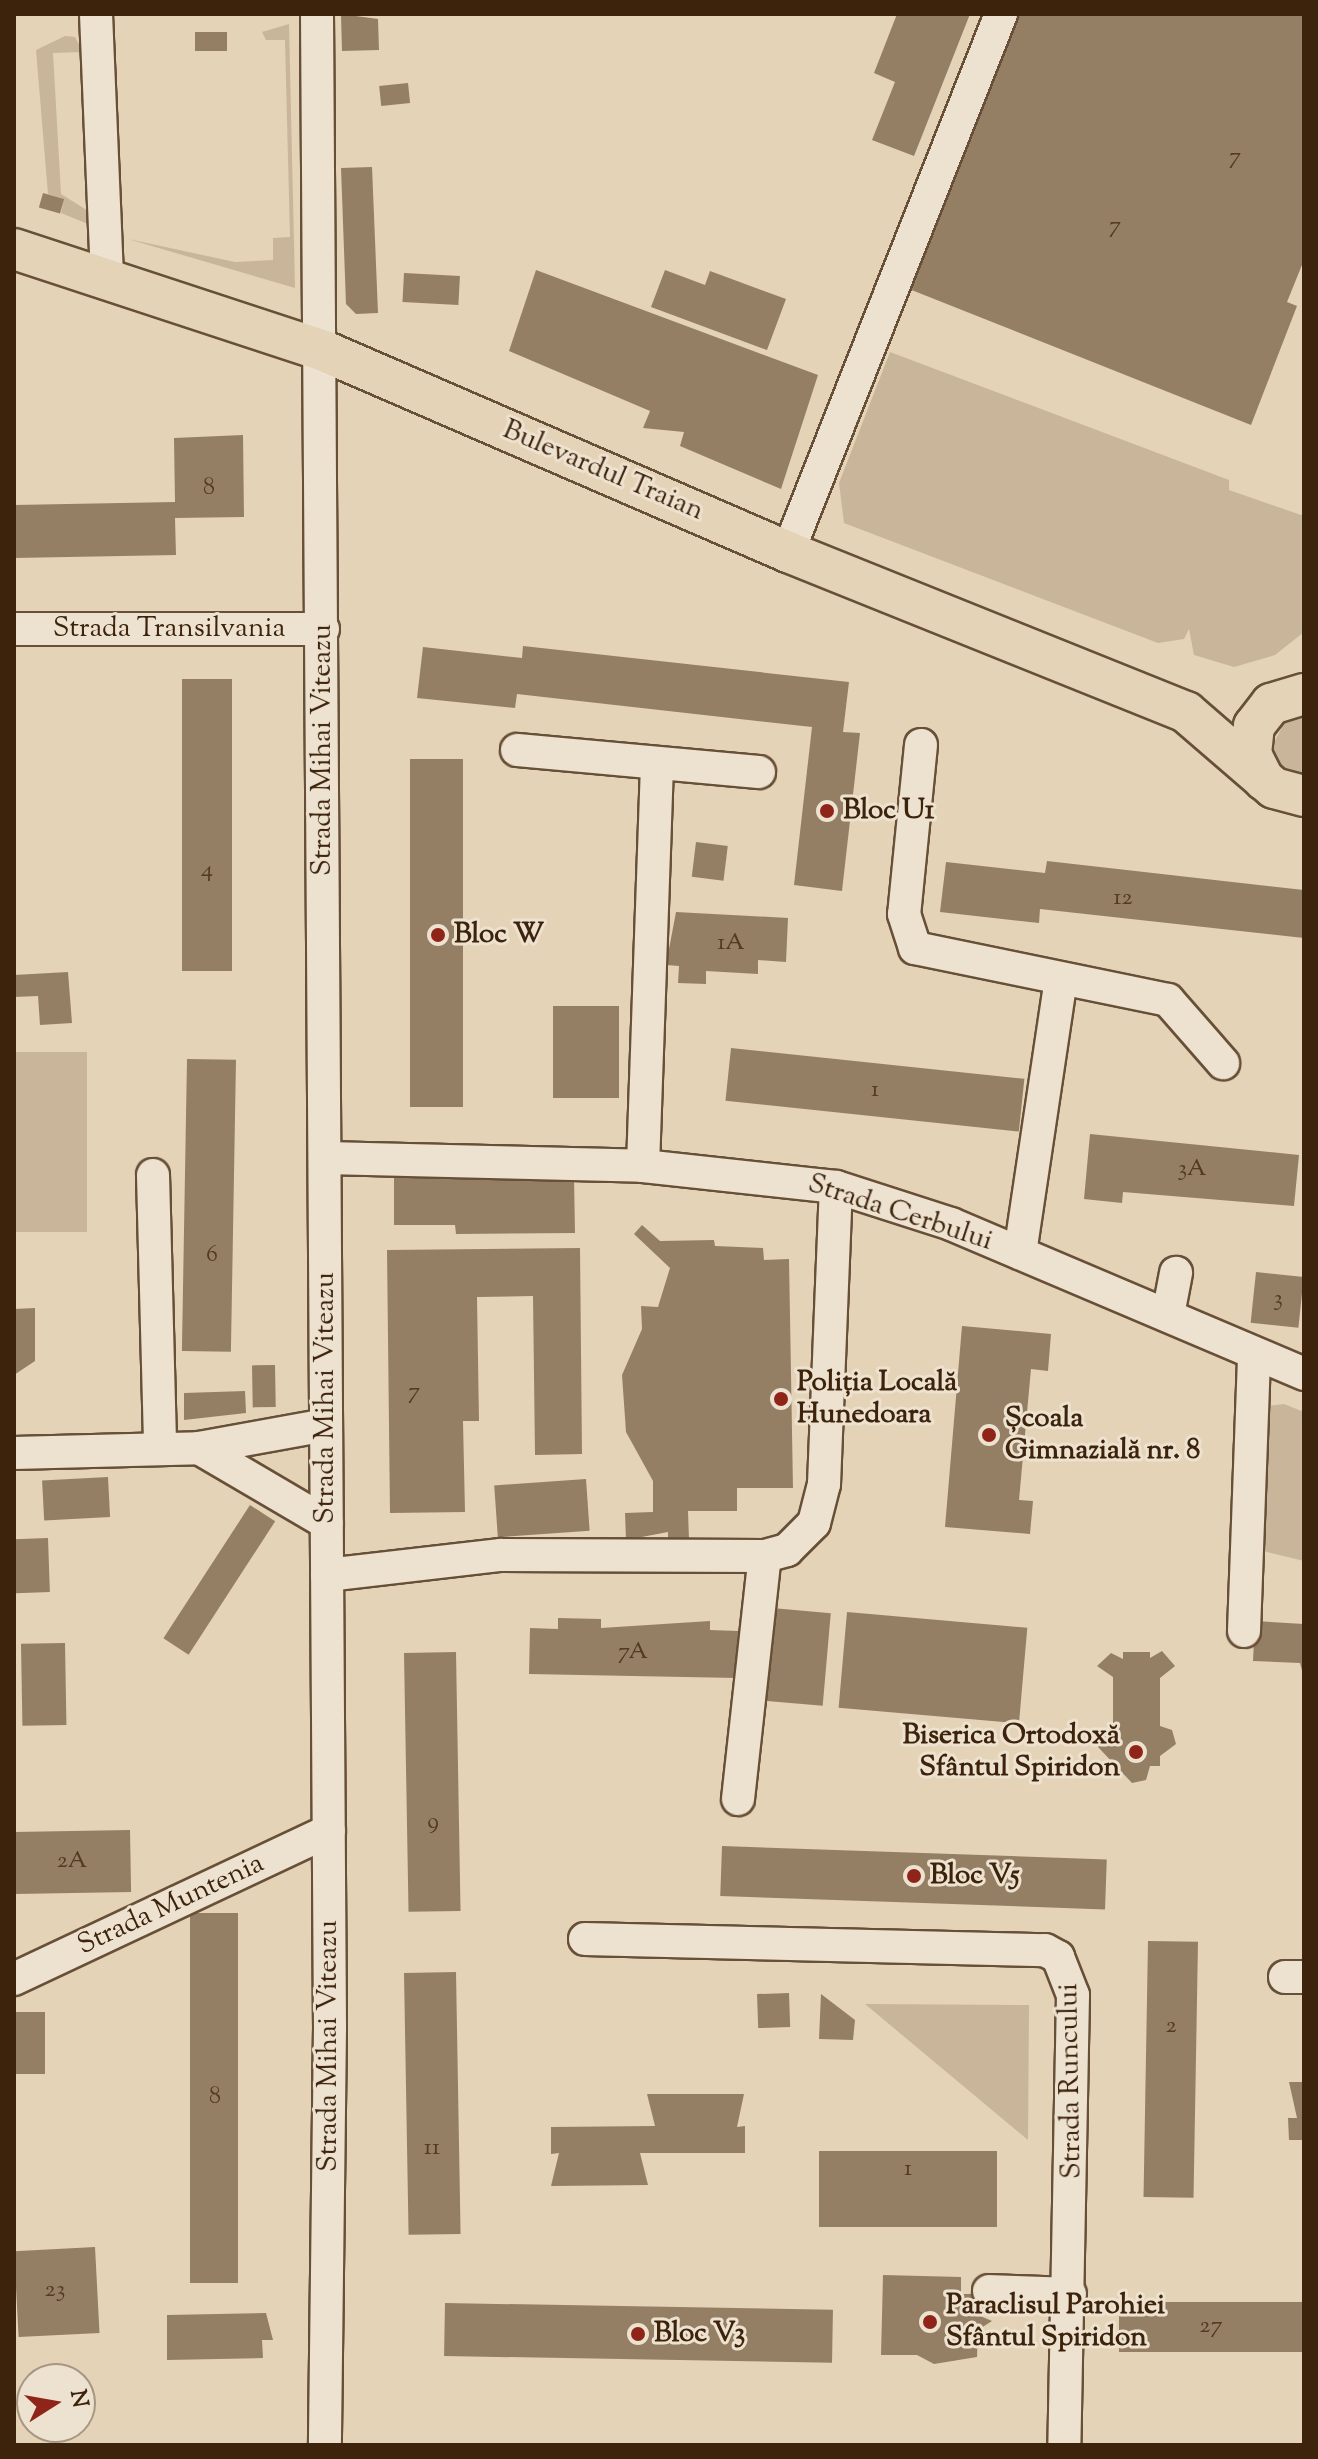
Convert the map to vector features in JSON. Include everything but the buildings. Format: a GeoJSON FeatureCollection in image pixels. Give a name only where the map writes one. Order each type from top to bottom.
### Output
{"type":"FeatureCollection","features":[{"type":"Feature","properties":{"kind":"main road","name":"Bulevardul Traian"},"geometry":{"type":"LineString","coordinates":[[14,249],[107,275],[324,351],[788,552],[1186,712],[1264,780],[1304,796]]}},
{"type":"Feature","properties":{"kind":"main road","name":"Bulevardul Traian"},"geometry":{"type":"LineString","coordinates":[[1186,712],[1288,699]]}},
{"type":"Feature","properties":{"kind":"main road","name":"Bulevardul Traian"},"geometry":{"type":"LineString","coordinates":[[1264,780],[1250,740],[1288,699]]}},
{"type":"Feature","properties":{"kind":"street"},"geometry":{"type":"LineString","coordinates":[[96,14],[108,209],[107,275]]}},
{"type":"Feature","properties":{"kind":"street","name":"Strada Mihai Viteazu"},"geometry":{"type":"LineString","coordinates":[[317,14],[324,351],[329,1831],[325,2445]]}},
{"type":"Feature","properties":{"kind":"street"},"geometry":{"type":"LineString","coordinates":[[788,552],[1001,14]]}},
{"type":"Feature","properties":{"kind":"street","name":"Strada Transilvania"},"geometry":{"type":"LineString","coordinates":[[14,629],[323,629]]}},
{"type":"Feature","properties":{"kind":"street"},"geometry":{"type":"LineString","coordinates":[[921,745],[904,914],[908,941],[923,952],[1178,1004],[1223,1063]]}},
{"type":"Feature","properties":{"kind":"street"},"geometry":{"type":"LineString","coordinates":[[517,750],[759,772]]}},
{"type":"Feature","properties":{"kind":"street"},"geometry":{"type":"LineString","coordinates":[[643,1166],[657,763]]}},
{"type":"Feature","properties":{"kind":"street"},"geometry":{"type":"LineString","coordinates":[[1020,1253],[1061,979]]}},
{"type":"Feature","properties":{"kind":"street","name":"Strada Cerbului"},"geometry":{"type":"LineString","coordinates":[[326,1158],[643,1166],[836,1187],[1020,1253],[1304,1374]]}},
{"type":"Feature","properties":{"kind":"street"},"geometry":{"type":"LineString","coordinates":[[153,1175],[160,1448]]}},
{"type":"Feature","properties":{"kind":"street"},"geometry":{"type":"LineString","coordinates":[[327,1575],[501,1555],[765,1556],[807,1535],[820,1507],[836,1187]]}},
{"type":"Feature","properties":{"kind":"street"},"geometry":{"type":"LineString","coordinates":[[1168,1315],[1176,1273]]}},
{"type":"Feature","properties":{"kind":"street"},"geometry":{"type":"LineString","coordinates":[[1244,1631],[1254,1354]]}},
{"type":"Feature","properties":{"kind":"street"},"geometry":{"type":"LineString","coordinates":[[14,1453],[199,1448],[326,1425]]}},
{"type":"Feature","properties":{"kind":"street"},"geometry":{"type":"LineString","coordinates":[[199,1448],[327,1523]]}},
{"type":"Feature","properties":{"kind":"street"},"geometry":{"type":"LineString","coordinates":[[738,1799],[765,1556]]}},
{"type":"Feature","properties":{"kind":"street","name":"Strada Muntenia"},"geometry":{"type":"LineString","coordinates":[[14,1979],[329,1831]]}},
{"type":"Feature","properties":{"kind":"street","name":"Strada Runcului"},"geometry":{"type":"LineString","coordinates":[[585,1939],[1045,1950],[1058,1957],[1073,1995],[1070,2294],[1064,2445]]}},
{"type":"Feature","properties":{"kind":"street"},"geometry":{"type":"LineString","coordinates":[[989,2291],[1070,2294]]}},
{"type":"Feature","properties":{"kind":"shaded area"},"geometry":{"type":"Polygon","coordinates":[[[289,24],[295,288],[128,239],[235,262],[273,260],[273,238],[290,237],[285,40],[266,40],[262,32],[289,24]]]}},
{"type":"Feature","properties":{"kind":"shaded area"},"geometry":{"type":"Polygon","coordinates":[[[65,36],[75,37],[83,52],[53,53],[61,194],[93,214],[93,226],[61,213],[64,199],[48,194],[36,50],[65,36]]]}},
{"type":"Feature","properties":{"kind":"shaded area"},"geometry":{"type":"Polygon","coordinates":[[[890,352],[1229,480],[1229,490],[1304,516],[1304,632],[1275,655],[1234,667],[1194,655],[1189,629],[1184,639],[1158,643],[844,523],[839,483],[890,352]]]}},
{"type":"Feature","properties":{"kind":"shaded area"},"geometry":{"type":"Polygon","coordinates":[[[1304,717],[1304,777],[1284,772],[1272,746],[1285,722],[1304,717]]]}},
{"type":"Feature","properties":{"kind":"shaded area"},"geometry":{"type":"Polygon","coordinates":[[[14,1052],[87,1052],[87,1232],[14,1232],[14,1052]]]}},
{"type":"Feature","properties":{"kind":"shaded area"},"geometry":{"type":"Polygon","coordinates":[[[1284,1404],[1304,1412],[1304,1561],[1259,1550],[1268,1406],[1284,1404]]]}},
{"type":"Feature","properties":{"kind":"shaded area"},"geometry":{"type":"Polygon","coordinates":[[[865,2004],[1029,2005],[1028,2140],[865,2004]]]}},
{"type":"Feature","properties":{"kind":"place","name":"Bloc U1"},"geometry":{"type":"Point","coordinates":[827,811]}},
{"type":"Feature","properties":{"kind":"place","name":"Bloc W"},"geometry":{"type":"Point","coordinates":[438,935]}},
{"type":"Feature","properties":{"kind":"place","name":"Poliția Locală Hunedoara"},"geometry":{"type":"Point","coordinates":[781,1399]}},
{"type":"Feature","properties":{"kind":"place","name":"Școala Gimnazială nr. 8"},"geometry":{"type":"Point","coordinates":[989,1435]}},
{"type":"Feature","properties":{"kind":"place","name":"Biserica Ortodoxă Sfântul Spiridon"},"geometry":{"type":"Point","coordinates":[1136,1752]}},
{"type":"Feature","properties":{"kind":"place","name":"Bloc V5"},"geometry":{"type":"Point","coordinates":[914,1876]}},
{"type":"Feature","properties":{"kind":"place","name":"Paraclisul Parohiei Sfântul Spiridon"},"geometry":{"type":"Point","coordinates":[930,2322]}},
{"type":"Feature","properties":{"kind":"place","name":"Bloc V3"},"geometry":{"type":"Point","coordinates":[638,2334]}}]}
